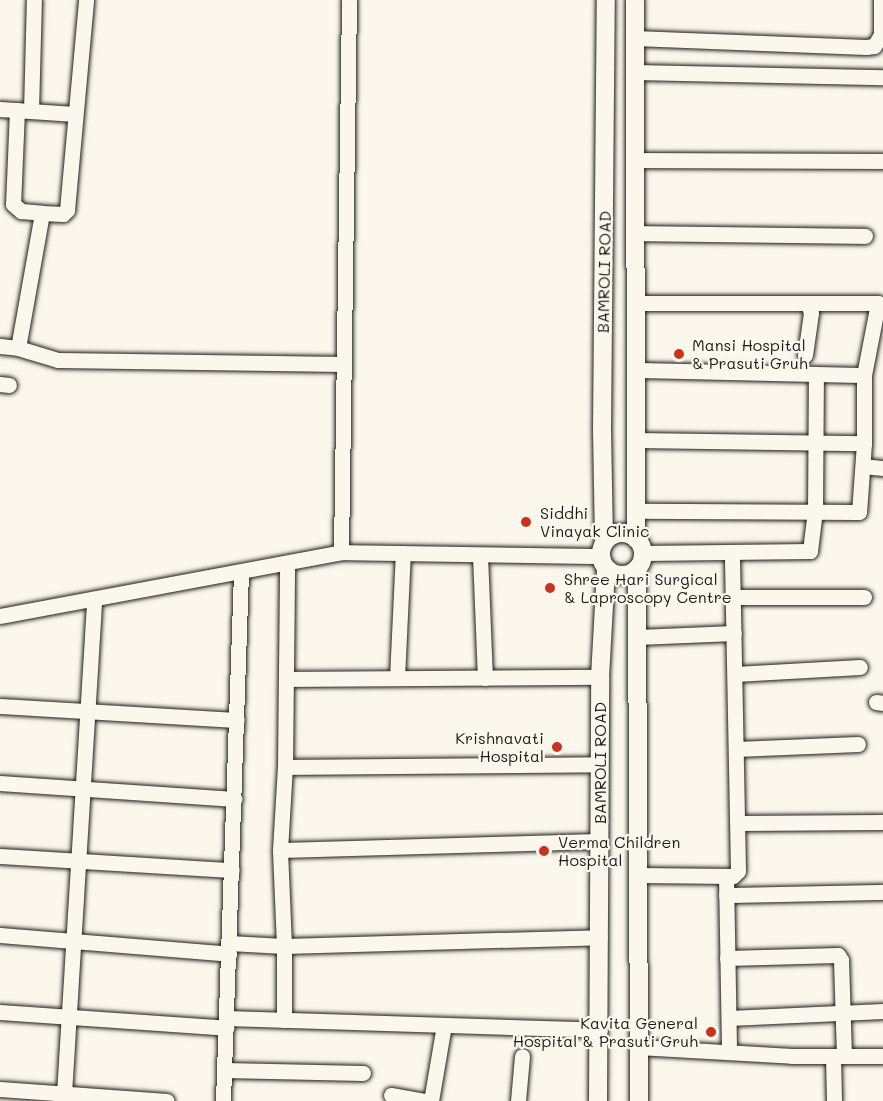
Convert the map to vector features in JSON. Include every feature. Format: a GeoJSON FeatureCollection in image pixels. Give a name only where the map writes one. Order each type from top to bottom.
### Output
{"type":"FeatureCollection","features":[{"type":"Feature","properties":{"kind":"street"},"geometry":{"type":"LineString","coordinates":[[34,0],[13,204],[21,211],[63,214],[67,210],[86,0]]}},
{"type":"Feature","properties":{"kind":"street"},"geometry":{"type":"LineString","coordinates":[[341,552],[349,0]]}},
{"type":"Feature","properties":{"kind":"street","name":"BAMROLI ROAD"},"geometry":{"type":"LineString","coordinates":[[598,1101],[600,677],[604,556],[602,432],[606,0]]}},
{"type":"Feature","properties":{"kind":"street"},"geometry":{"type":"LineString","coordinates":[[635,0],[636,511],[639,554],[637,637],[639,1101]]}},
{"type":"Feature","properties":{"kind":"street"},"geometry":{"type":"LineString","coordinates":[[634,38],[866,47],[879,41],[882,31],[881,0]]}},
{"type":"Feature","properties":{"kind":"street"},"geometry":{"type":"LineString","coordinates":[[634,72],[883,77]]}},
{"type":"Feature","properties":{"kind":"street"},"geometry":{"type":"LineString","coordinates":[[0,109],[75,114]]}},
{"type":"Feature","properties":{"kind":"street"},"geometry":{"type":"LineString","coordinates":[[634,160],[883,161]]}},
{"type":"Feature","properties":{"kind":"street"},"geometry":{"type":"LineString","coordinates":[[18,348],[42,213]]}},
{"type":"Feature","properties":{"kind":"street"},"geometry":{"type":"LineString","coordinates":[[635,233],[865,236]]}},
{"type":"Feature","properties":{"kind":"street"},"geometry":{"type":"LineString","coordinates":[[635,303],[878,303],[864,375],[864,443],[859,512],[636,511]]}},
{"type":"Feature","properties":{"kind":"street"},"geometry":{"type":"LineString","coordinates":[[805,355],[811,313],[808,303]]}},
{"type":"Feature","properties":{"kind":"street"},"geometry":{"type":"LineString","coordinates":[[0,346],[18,348],[58,360],[344,364]]}},
{"type":"Feature","properties":{"kind":"street"},"geometry":{"type":"LineString","coordinates":[[636,370],[864,375]]}},
{"type":"Feature","properties":{"kind":"street"},"geometry":{"type":"LineString","coordinates":[[604,556],[620,533],[639,554],[810,551],[815,512],[816,374]]}},
{"type":"Feature","properties":{"kind":"street"},"geometry":{"type":"LineString","coordinates":[[636,440],[864,443]]}},
{"type":"Feature","properties":{"kind":"street"},"geometry":{"type":"LineString","coordinates":[[862,466],[883,468]]}},
{"type":"Feature","properties":{"kind":"street"},"geometry":{"type":"LineString","coordinates":[[0,616],[341,552],[604,556],[624,575],[639,554]]}},
{"type":"Feature","properties":{"kind":"street"},"geometry":{"type":"LineString","coordinates":[[638,875],[726,876],[735,875],[738,871],[732,552]]}},
{"type":"Feature","properties":{"kind":"street"},"geometry":{"type":"LineString","coordinates":[[398,678],[403,553]]}},
{"type":"Feature","properties":{"kind":"street"},"geometry":{"type":"LineString","coordinates":[[480,555],[485,678]]}},
{"type":"Feature","properties":{"kind":"street"},"geometry":{"type":"LineString","coordinates":[[284,1020],[280,850],[285,767],[286,563]]}},
{"type":"Feature","properties":{"kind":"street"},"geometry":{"type":"LineString","coordinates":[[223,1101],[241,572]]}},
{"type":"Feature","properties":{"kind":"street"},"geometry":{"type":"LineString","coordinates":[[733,597],[864,597]]}},
{"type":"Feature","properties":{"kind":"street"},"geometry":{"type":"LineString","coordinates":[[64,1094],[94,599]]}},
{"type":"Feature","properties":{"kind":"street"},"geometry":{"type":"LineString","coordinates":[[637,637],[734,633]]}},
{"type":"Feature","properties":{"kind":"street"},"geometry":{"type":"LineString","coordinates":[[735,674],[860,667]]}},
{"type":"Feature","properties":{"kind":"street"},"geometry":{"type":"LineString","coordinates":[[286,679],[600,677]]}},
{"type":"Feature","properties":{"kind":"street"},"geometry":{"type":"LineString","coordinates":[[0,706],[237,720]]}},
{"type":"Feature","properties":{"kind":"street"},"geometry":{"type":"LineString","coordinates":[[736,749],[858,744]]}},
{"type":"Feature","properties":{"kind":"street"},"geometry":{"type":"LineString","coordinates":[[285,767],[600,764]]}},
{"type":"Feature","properties":{"kind":"street"},"geometry":{"type":"LineString","coordinates":[[0,783],[234,799]]}},
{"type":"Feature","properties":{"kind":"street"},"geometry":{"type":"LineString","coordinates":[[738,823],[883,822]]}},
{"type":"Feature","properties":{"kind":"street"},"geometry":{"type":"LineString","coordinates":[[280,850],[600,841]]}},
{"type":"Feature","properties":{"kind":"street"},"geometry":{"type":"LineString","coordinates":[[0,856],[232,870]]}},
{"type":"Feature","properties":{"kind":"street"},"geometry":{"type":"LineString","coordinates":[[726,876],[729,1052]]}},
{"type":"Feature","properties":{"kind":"street"},"geometry":{"type":"LineString","coordinates":[[726,895],[883,892]]}},
{"type":"Feature","properties":{"kind":"street"},"geometry":{"type":"LineString","coordinates":[[0,935],[73,941],[229,948],[600,938]]}},
{"type":"Feature","properties":{"kind":"street"},"geometry":{"type":"LineString","coordinates":[[727,958],[838,955],[841,960],[844,1013],[834,1101]]}},
{"type":"Feature","properties":{"kind":"street"},"geometry":{"type":"LineString","coordinates":[[729,1018],[883,1011]]}},
{"type":"Feature","properties":{"kind":"street"},"geometry":{"type":"LineString","coordinates":[[0,1012],[226,1023],[284,1020],[600,1030]]}},
{"type":"Feature","properties":{"kind":"street"},"geometry":{"type":"LineString","coordinates":[[431,1101],[444,1025]]}},
{"type":"Feature","properties":{"kind":"street"},"geometry":{"type":"LineString","coordinates":[[638,1047],[883,1056]]}},
{"type":"Feature","properties":{"kind":"street"},"geometry":{"type":"LineString","coordinates":[[518,1101],[522,1056]]}},
{"type":"Feature","properties":{"kind":"street"},"geometry":{"type":"LineString","coordinates":[[224,1070],[363,1073]]}},
{"type":"Feature","properties":{"kind":"street"},"geometry":{"type":"LineString","coordinates":[[0,1089],[167,1101]]}},
{"type":"Feature","properties":{"kind":"street"},"geometry":{"type":"LineString","coordinates":[[391,1095],[425,1101]]}},
{"type":"Feature","properties":{"kind":"place","name":"Mansi Hospital & Prasuti Gruh"},"geometry":{"type":"Point","coordinates":[679,354]}},
{"type":"Feature","properties":{"kind":"place","name":"Siddhi Vinayak Clinic"},"geometry":{"type":"Point","coordinates":[526,522]}},
{"type":"Feature","properties":{"kind":"place","name":"Shree Hari Surgical & Laproscopy Centre"},"geometry":{"type":"Point","coordinates":[550,588]}},
{"type":"Feature","properties":{"kind":"place","name":"Krishnavati Hospital"},"geometry":{"type":"Point","coordinates":[557,747]}},
{"type":"Feature","properties":{"kind":"place","name":"Verma Children Hospital"},"geometry":{"type":"Point","coordinates":[544,851]}},
{"type":"Feature","properties":{"kind":"place","name":"Kavita General Hospital & Prasuti Gruh"},"geometry":{"type":"Point","coordinates":[711,1032]}}]}
